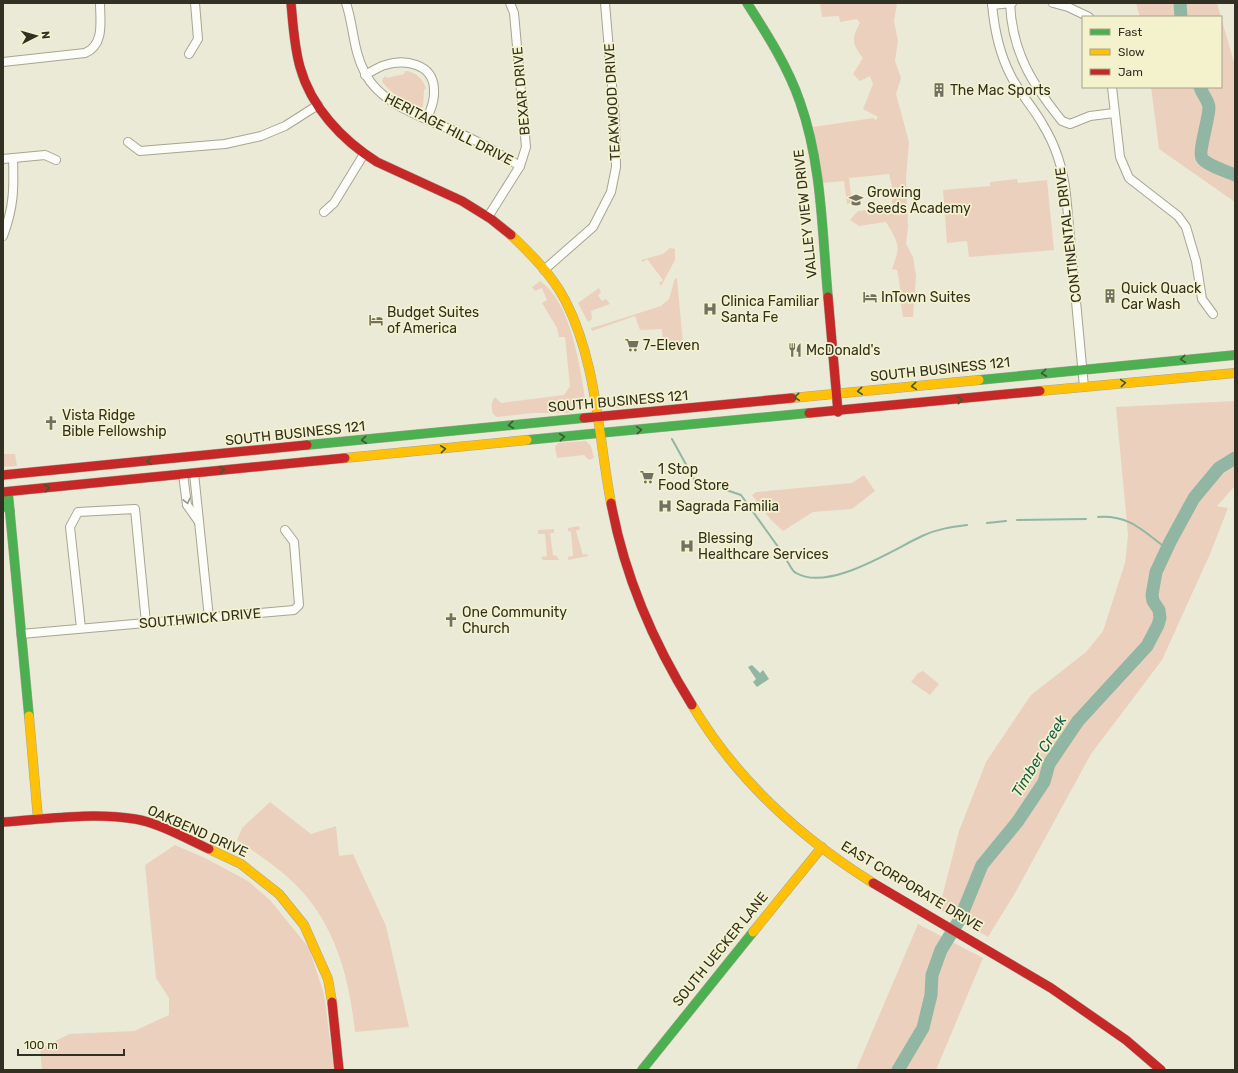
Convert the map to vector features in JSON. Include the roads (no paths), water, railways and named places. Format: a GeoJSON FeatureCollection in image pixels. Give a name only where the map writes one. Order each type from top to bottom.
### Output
{"type":"FeatureCollection","features":[{"type":"Feature","properties":{"kind":"main road","name":"EAST CORPORATE DRIVE"},"geometry":{"type":"LineString","coordinates":[[292,3],[296,53],[307,86],[331,124],[346,140],[378,163],[452,195],[488,217],[521,245],[544,270],[565,301],[579,332],[591,376],[611,503],[623,557],[641,604],[670,667],[692,707],[730,760],[754,788],[822,847],[852,870],[931,917],[995,952],[1095,1015],[1161,1070]]}},
{"type":"Feature","properties":{"kind":"main road","name":"VALLEY VIEW DRIVE"},"geometry":{"type":"LineString","coordinates":[[747,3],[764,28],[794,85],[810,134],[815,158],[838,412]]}},
{"type":"Feature","properties":{"kind":"main road","name":"SOUTH BUSINESS 121"},"geometry":{"type":"LineString","coordinates":[[3,475],[1235,355]]}},
{"type":"Feature","properties":{"kind":"main road"},"geometry":{"type":"LineString","coordinates":[[5,492],[600,433],[1235,374]]}},
{"type":"Feature","properties":{"kind":"main road"},"geometry":{"type":"LineString","coordinates":[[403,436],[404,453]]}},
{"type":"Feature","properties":{"kind":"main road"},"geometry":{"type":"LineString","coordinates":[[158,477],[164,468],[198,462],[199,456]]}},
{"type":"Feature","properties":{"kind":"main road"},"geometry":{"type":"LineString","coordinates":[[5,492],[51,470]]}},
{"type":"Feature","properties":{"kind":"main road"},"geometry":{"type":"LineString","coordinates":[[5,492],[10,511],[38,819]]}},
{"type":"Feature","properties":{"kind":"main road"},"geometry":{"type":"LineString","coordinates":[[3,502],[10,511]]}},
{"type":"Feature","properties":{"kind":"main road","name":"OAKBEND DRIVE"},"geometry":{"type":"LineString","coordinates":[[3,822],[88,816],[136,818],[164,828],[240,864],[266,883],[279,894],[304,925],[321,962],[328,980],[332,1001],[339,1070]]}},
{"type":"Feature","properties":{"kind":"main road","name":"SOUTH UECKER LANE"},"geometry":{"type":"LineString","coordinates":[[642,1070],[700,996],[822,847]]}},
{"type":"Feature","properties":{"kind":"street"},"geometry":{"type":"LineString","coordinates":[[3,62],[86,53],[92,50],[99,40],[100,3]]}},
{"type":"Feature","properties":{"kind":"street"},"geometry":{"type":"LineString","coordinates":[[189,54],[198,39],[195,3]]}},
{"type":"Feature","properties":{"kind":"street","name":"HERITAGE HILL DRIVE"},"geometry":{"type":"LineString","coordinates":[[346,3],[350,14],[355,51],[365,74],[379,92],[402,108],[473,139],[520,166]]}},
{"type":"Feature","properties":{"kind":"street","name":"BEXAR DRIVE"},"geometry":{"type":"LineString","coordinates":[[488,217],[520,166],[526,146],[514,13],[510,3]]}},
{"type":"Feature","properties":{"kind":"street","name":"TEAKWOOD DRIVE"},"geometry":{"type":"LineString","coordinates":[[544,270],[593,227],[611,192],[616,167],[615,121],[605,3]]}},
{"type":"Feature","properties":{"kind":"street"},"geometry":{"type":"LineString","coordinates":[[992,4],[1011,3],[1011,15],[1018,51],[1030,77],[1062,121],[1070,124],[1090,116],[1114,113]]}},
{"type":"Feature","properties":{"kind":"street"},"geometry":{"type":"LineString","coordinates":[[1053,3],[1068,7],[1087,16]]}},
{"type":"Feature","properties":{"kind":"street","name":"CONTINENTAL DRIVE"},"geometry":{"type":"LineString","coordinates":[[992,4],[996,34],[1007,67],[1018,89],[1048,133],[1062,170],[1066,194],[1084,387]]}},
{"type":"Feature","properties":{"kind":"street"},"geometry":{"type":"LineString","coordinates":[[365,74],[384,65],[401,62],[412,62],[422,67],[430,76],[434,88],[433,104],[427,119]]}},
{"type":"Feature","properties":{"kind":"street"},"geometry":{"type":"LineString","coordinates":[[1112,88],[1120,157],[1129,178],[1178,216],[1186,227],[1196,262],[1202,298],[1213,314]]}},
{"type":"Feature","properties":{"kind":"street"},"geometry":{"type":"LineString","coordinates":[[128,142],[140,151],[224,144],[261,136],[285,126],[318,105]]}},
{"type":"Feature","properties":{"kind":"street"},"geometry":{"type":"LineString","coordinates":[[324,212],[334,204],[364,154]]}},
{"type":"Feature","properties":{"kind":"street"},"geometry":{"type":"LineString","coordinates":[[3,159],[45,155],[56,160]]}},
{"type":"Feature","properties":{"kind":"street"},"geometry":{"type":"LineString","coordinates":[[3,236],[11,213],[15,191],[13,158]]}},
{"type":"Feature","properties":{"kind":"street"},"geometry":{"type":"LineString","coordinates":[[194,473],[209,618]]}},
{"type":"Feature","properties":{"kind":"street"},"geometry":{"type":"LineString","coordinates":[[183,474],[187,505],[200,525]]}},
{"type":"Feature","properties":{"kind":"street"},"geometry":{"type":"LineString","coordinates":[[81,628],[70,527],[78,512],[135,509],[146,623]]}},
{"type":"Feature","properties":{"kind":"street","name":"SOUTHWICK DRIVE"},"geometry":{"type":"LineString","coordinates":[[21,634],[294,610],[299,605],[294,542],[285,530]]}},
{"type":"Feature","properties":{"kind":"waterway","name":"Timber Creek"},"geometry":{"type":"LineString","coordinates":[[1180,3],[1181,16]]}},
{"type":"Feature","properties":{"kind":"waterway","name":"Timber Creek"},"geometry":{"type":"LineString","coordinates":[[1200,88],[1209,107],[1201,149],[1202,158],[1212,166],[1235,175]]}},
{"type":"Feature","properties":{"kind":"waterway"},"geometry":{"type":"LineString","coordinates":[[672,439],[694,479],[741,495],[781,551]]}},
{"type":"Feature","properties":{"kind":"waterway","name":"Timber Creek"},"geometry":{"type":"LineString","coordinates":[[898,1070],[923,1028],[931,995],[932,975],[941,950],[960,919],[982,865],[1018,821],[1044,782],[1049,764],[1078,721],[1147,646],[1160,618],[1159,610],[1153,601],[1152,595],[1156,572],[1170,542],[1194,498],[1219,468],[1235,458]]}},
{"type":"Feature","properties":{"kind":"waterway"},"geometry":{"type":"LineString","coordinates":[[1098,517],[1109,517],[1128,522],[1143,530],[1167,549]]}},
{"type":"Feature","properties":{"kind":"waterway"},"geometry":{"type":"LineString","coordinates":[[1017,520],[1086,519]]}},
{"type":"Feature","properties":{"kind":"waterway"},"geometry":{"type":"LineString","coordinates":[[987,523],[1006,521]]}},
{"type":"Feature","properties":{"kind":"waterway"},"geometry":{"type":"LineString","coordinates":[[787,561],[796,573],[810,577],[825,577],[860,567],[909,542],[933,532],[967,525]]}},
{"type":"Feature","properties":{"kind":"place","name":"The Mac Sports"},"geometry":{"type":"Point","coordinates":[939,90]}},
{"type":"Feature","properties":{"kind":"place","name":"Growing Seeds Academy"},"geometry":{"type":"Point","coordinates":[856,200]}},
{"type":"Feature","properties":{"kind":"place","name":"Quick Quack Car Wash"},"geometry":{"type":"Point","coordinates":[1110,296]}},
{"type":"Feature","properties":{"kind":"place","name":"InTown Suites"},"geometry":{"type":"Point","coordinates":[870,297]}},
{"type":"Feature","properties":{"kind":"place","name":"Clinica Familiar Santa Fe"},"geometry":{"type":"Point","coordinates":[710,309]}},
{"type":"Feature","properties":{"kind":"place","name":"Budget Suites of America"},"geometry":{"type":"Point","coordinates":[376,320]}},
{"type":"Feature","properties":{"kind":"place","name":"7-Eleven"},"geometry":{"type":"Point","coordinates":[632,345]}},
{"type":"Feature","properties":{"kind":"place","name":"McDonald's"},"geometry":{"type":"Point","coordinates":[795,350]}},
{"type":"Feature","properties":{"kind":"place","name":"Vista Ridge Bible Fellowship"},"geometry":{"type":"Point","coordinates":[51,423]}},
{"type":"Feature","properties":{"kind":"place","name":"1 Stop Food Store"},"geometry":{"type":"Point","coordinates":[647,477]}},
{"type":"Feature","properties":{"kind":"place","name":"Sagrada Familia"},"geometry":{"type":"Point","coordinates":[665,506]}},
{"type":"Feature","properties":{"kind":"place","name":"Blessing Healthcare Services"},"geometry":{"type":"Point","coordinates":[687,546]}},
{"type":"Feature","properties":{"kind":"place","name":"One Community Church"},"geometry":{"type":"Point","coordinates":[451,620]}}]}
